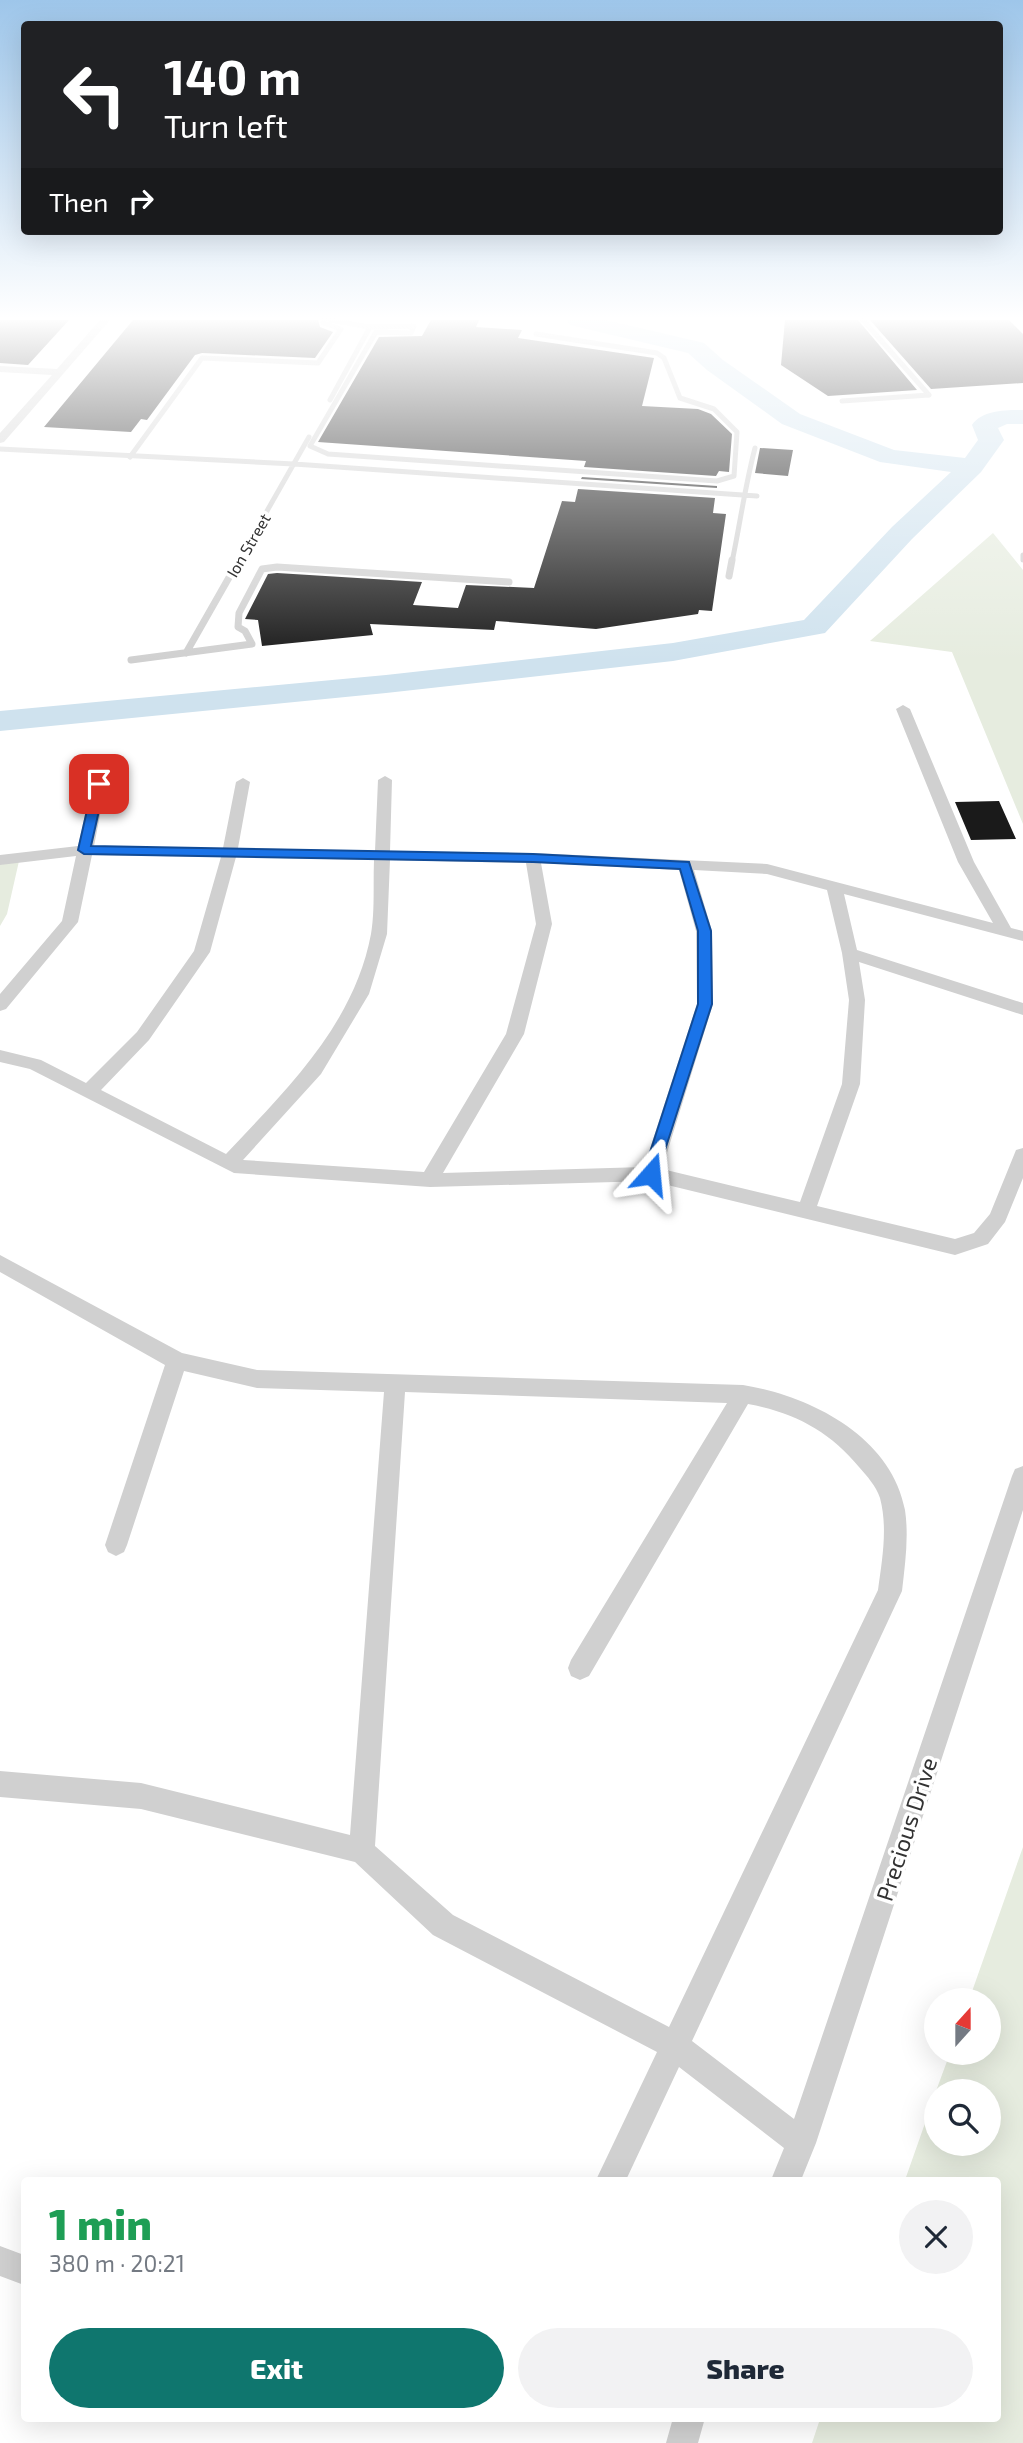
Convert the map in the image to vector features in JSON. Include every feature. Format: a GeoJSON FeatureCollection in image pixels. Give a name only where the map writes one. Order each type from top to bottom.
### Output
{"type":"FeatureCollection","features":[{"type":"Feature","properties":{"kind":"street"},"geometry":{"type":"LineString","coordinates":[[903,709],[966,862],[1004,929]]}},
{"type":"Feature","properties":{"kind":"street"},"geometry":{"type":"LineString","coordinates":[[229,1163],[315,1070],[361,994],[379,934],[385,780]]}},
{"type":"Feature","properties":{"kind":"street"},"geometry":{"type":"LineString","coordinates":[[89,1091],[143,1036],[202,952],[230,853],[243,782]]}},
{"type":"Feature","properties":{"kind":"street"},"geometry":{"type":"LineString","coordinates":[[0,1005],[70,922],[99,784]]}},
{"type":"Feature","properties":{"kind":"street"},"geometry":{"type":"LineString","coordinates":[[0,860],[84,850],[533,858],[767,869],[1023,936]]}},
{"type":"Feature","properties":{"kind":"street"},"geometry":{"type":"LineString","coordinates":[[430,1180],[444,1151],[515,1034],[544,924],[533,858]]}},
{"type":"Feature","properties":{"kind":"street"},"geometry":{"type":"LineString","coordinates":[[651,1174],[705,1004],[705,931],[685,865]]}},
{"type":"Feature","properties":{"kind":"street"},"geometry":{"type":"LineString","coordinates":[[806,1211],[851,1084],[857,1000],[850,953],[834,886]]}},
{"type":"Feature","properties":{"kind":"street"},"geometry":{"type":"LineString","coordinates":[[850,953],[1023,1009]]}},
{"type":"Feature","properties":{"kind":"street"},"geometry":{"type":"LineString","coordinates":[[0,1056],[35,1064],[234,1166],[430,1180],[651,1174],[955,1247],[981,1239],[998,1217],[1023,1154]]}},
{"type":"Feature","properties":{"kind":"street"},"geometry":{"type":"LineString","coordinates":[[0,1264],[177,1361],[257,1379],[743,1394],[770,1398],[807,1410],[838,1429],[864,1456],[886,1486],[894,1519],[895,1555],[890,1591],[612,2177]]}},
{"type":"Feature","properties":{"kind":"street"},"geometry":{"type":"LineString","coordinates":[[116,1545],[177,1361]]}},
{"type":"Feature","properties":{"kind":"street"},"geometry":{"type":"LineString","coordinates":[[362,1851],[395,1383]]}},
{"type":"Feature","properties":{"kind":"street"},"geometry":{"type":"LineString","coordinates":[[580,1668],[743,1394]]}},
{"type":"Feature","properties":{"kind":"street","name":"Precious Drive"},"geometry":{"type":"LineString","coordinates":[[787,2177],[802,2143],[1023,1476]]}},
{"type":"Feature","properties":{"kind":"street"},"geometry":{"type":"LineString","coordinates":[[0,1784],[141,1796],[362,1851],[443,1925],[675,2046],[802,2143]]}},
{"type":"Feature","properties":{"kind":"street"},"geometry":{"type":"LineString","coordinates":[[0,2261],[21,2269]]}},
{"type":"Feature","properties":{"kind":"street"},"geometry":{"type":"LineString","coordinates":[[682,2443],[688,2422]]}},
{"type":"Feature","properties":{"kind":"lane"},"geometry":{"type":"LineString","coordinates":[[130,457],[147,434]]}},
{"type":"Feature","properties":{"kind":"lane","name":"Ion Street"},"geometry":{"type":"LineString","coordinates":[[186,653],[311,434]]}},
{"type":"Feature","properties":{"kind":"lane"},"geometry":{"type":"LineString","coordinates":[[317,434],[310,446],[328,454],[717,481],[734,476],[737,434]]}},
{"type":"Feature","properties":{"kind":"lane"},"geometry":{"type":"LineString","coordinates":[[729,576],[742,515],[743,495],[755,448]]}},
{"type":"Feature","properties":{"kind":"lane"},"geometry":{"type":"LineString","coordinates":[[0,449],[294,464],[757,496]]}},
{"type":"Feature","properties":{"kind":"lane"},"geometry":{"type":"LineString","coordinates":[[493,479],[497,465]]}},
{"type":"Feature","properties":{"kind":"lane"},"geometry":{"type":"LineString","coordinates":[[131,660],[252,644],[245,631],[238,627],[239,614],[262,569],[276,567],[509,582]]}},
{"type":"Feature","properties":{"kind":"shaded area"},"geometry":{"type":"Polygon","coordinates":[[[993,533],[1023,570],[1023,824],[952,652],[870,641],[993,533]]]}},
{"type":"Feature","properties":{"kind":"shaded area"},"geometry":{"type":"Polygon","coordinates":[[[19,861],[7,914],[0,926],[0,864],[19,861]]]}},
{"type":"Feature","properties":{"kind":"shaded area"},"geometry":{"type":"Polygon","coordinates":[[[1023,1847],[1023,2443],[812,2443],[819,2422],[1001,2422],[1001,2177],[906,2177],[924,2126],[924,2156],[1001,2156],[1001,2079],[940,2079],[946,2065],[1001,2065],[1001,1988],[973,1988],[1023,1847]]]}},
{"type":"Feature","properties":{"kind":"building"},"geometry":{"type":"Polygon","coordinates":[[[323,434],[732,434],[729,472],[719,471],[716,476],[584,467],[586,461],[318,442],[323,434]]]}},
{"type":"Feature","properties":{"kind":"building"},"geometry":{"type":"Polygon","coordinates":[[[760,448],[793,450],[788,476],[755,473],[760,448]]]}},
{"type":"Feature","properties":{"kind":"building"},"geometry":{"type":"Polygon","coordinates":[[[581,479],[717,486],[717,488],[581,479]]]}},
{"type":"Feature","properties":{"kind":"building"},"geometry":{"type":"Polygon","coordinates":[[[578,489],[715,498],[713,513],[726,514],[712,611],[699,610],[698,614],[596,629],[496,621],[494,630],[370,624],[373,635],[262,646],[258,620],[245,619],[268,574],[277,573],[422,582],[413,605],[458,608],[466,585],[534,588],[562,501],[575,502],[578,489]]]}},
{"type":"Feature","properties":{"kind":"building"},"geometry":{"type":"Polygon","coordinates":[[[999,801],[1016,839],[971,840],[955,802],[999,801]]]}},
{"type":"Feature","properties":{"kind":"waterway"},"geometry":{"type":"LineString","coordinates":[[830,434],[889,457],[972,467]]}},
{"type":"Feature","properties":{"kind":"waterway"},"geometry":{"type":"LineString","coordinates":[[972,467],[991,440],[988,434]]}},
{"type":"Feature","properties":{"kind":"waterway"},"geometry":{"type":"LineString","coordinates":[[0,721],[386,684],[673,652],[814,627],[902,533],[972,467]]}},
{"type":"Feature","properties":{"kind":"route"},"geometry":{"type":"LineString","coordinates":[[99,784],[84,850],[533,858],[685,865],[705,931],[705,1004],[651,1174]]}}]}
